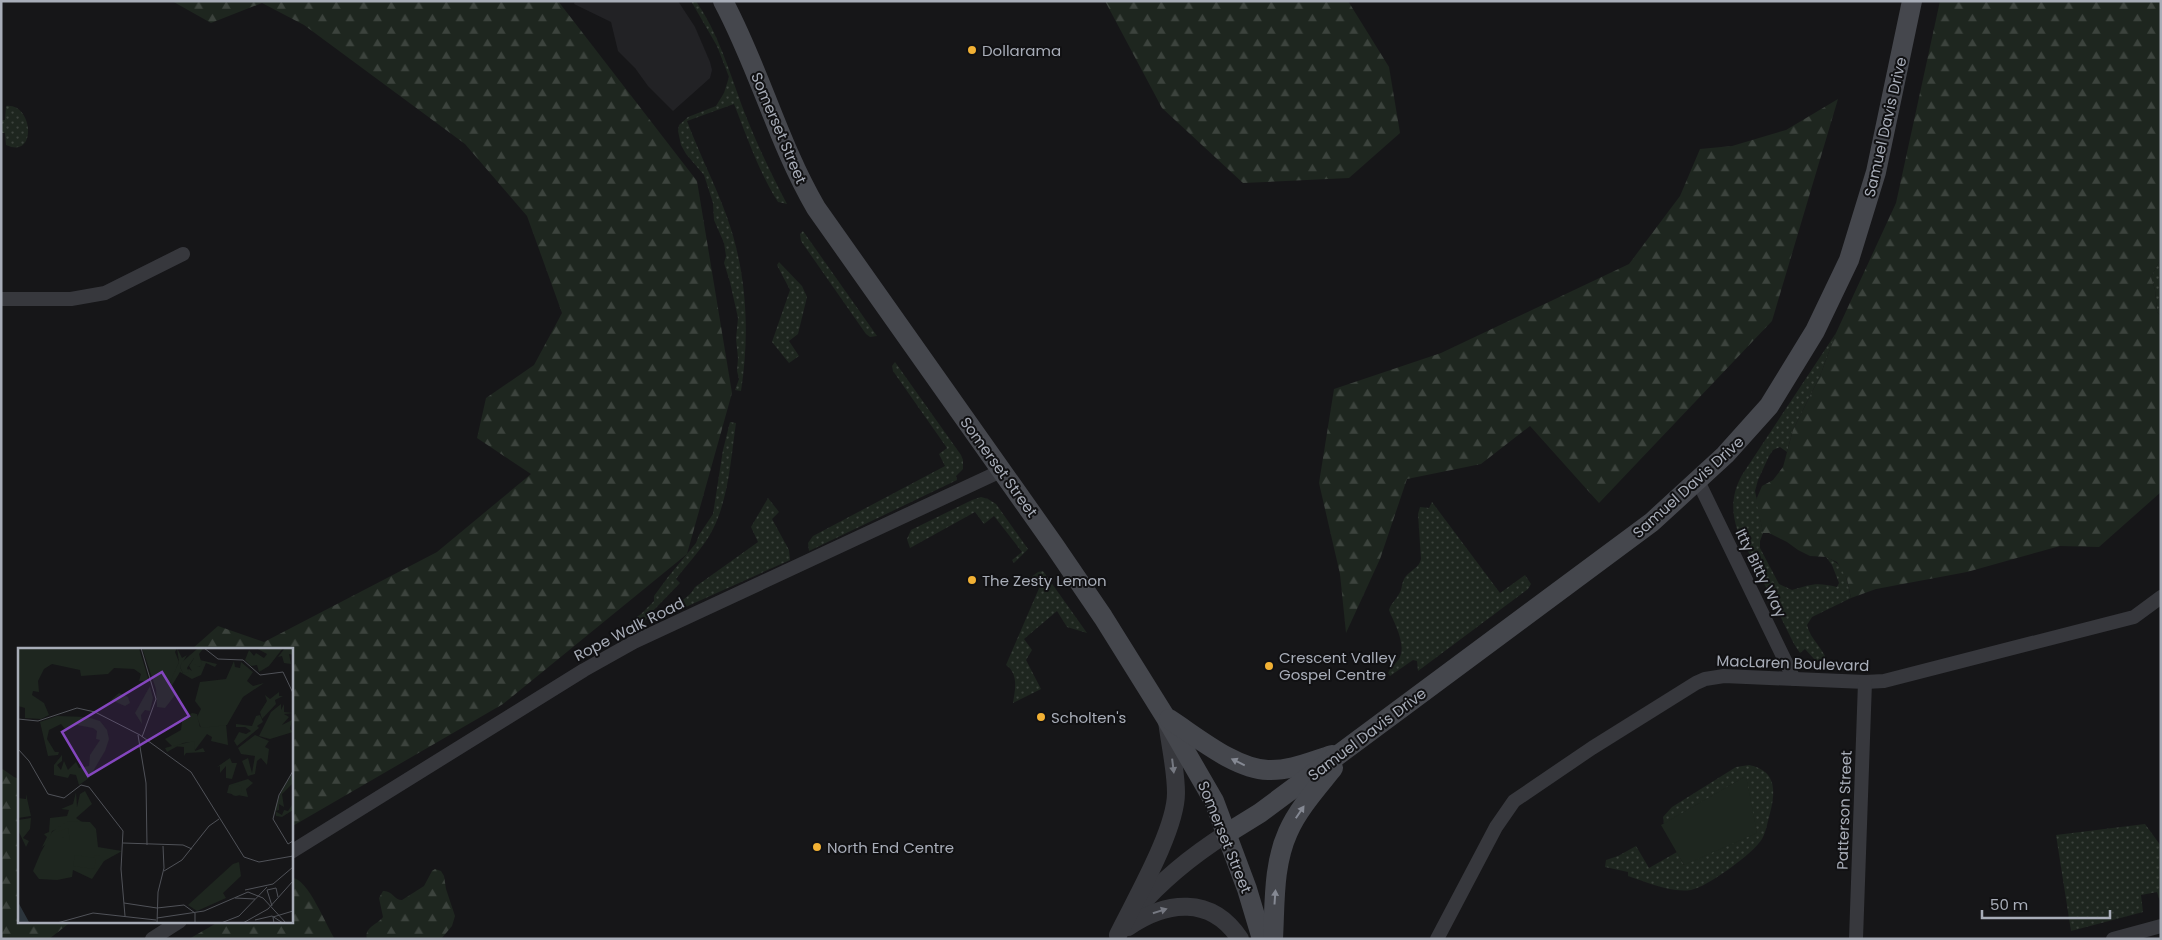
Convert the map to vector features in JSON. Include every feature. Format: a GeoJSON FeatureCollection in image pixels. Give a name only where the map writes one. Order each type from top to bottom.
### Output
{"type":"FeatureCollection","features":[{"type":"Feature","properties":{"kind":"main road","name":"Somerset Street"},"geometry":{"type":"LineString","coordinates":[[724,1],[748,54],[786,151],[816,208],[1104,617],[1210,793],[1247,889],[1262,939]]}},
{"type":"Feature","properties":{"kind":"main road","name":"Samuel Davis Drive"},"geometry":{"type":"LineString","coordinates":[[1226,834],[1260,814],[1621,546],[1665,511],[1698,481],[1750,429],[1769,406],[1793,368],[1832,298],[1857,237],[1876,172],[1912,1]]}},
{"type":"Feature","properties":{"kind":"main road"},"geometry":{"type":"LineString","coordinates":[[1166,718],[1241,764],[1268,770],[1286,769],[1346,750]]}},
{"type":"Feature","properties":{"kind":"main road"},"geometry":{"type":"LineString","coordinates":[[1273,939],[1276,880],[1282,848],[1288,830],[1346,750]]}},
{"type":"Feature","properties":{"kind":"street"},"geometry":{"type":"LineString","coordinates":[[1,299],[71,299],[105,293],[183,254]]}},
{"type":"Feature","properties":{"kind":"street","name":"Rope Walk Road"},"geometry":{"type":"LineString","coordinates":[[292,851],[584,670],[634,642],[1001,471]]}},
{"type":"Feature","properties":{"kind":"street","name":"Itty Bitty Way"},"geometry":{"type":"LineString","coordinates":[[1698,481],[1794,679]]}},
{"type":"Feature","properties":{"kind":"street","name":"MacLaren Boulevard"},"geometry":{"type":"LineString","coordinates":[[1437,939],[1499,822],[1522,794],[1705,678],[1733,676],[1865,682],[1884,681],[2134,617],[2161,597]]}},
{"type":"Feature","properties":{"kind":"street","name":"Patterson Street"},"geometry":{"type":"LineString","coordinates":[[1856,939],[1865,682]]}},
{"type":"Feature","properties":{"kind":"street"},"geometry":{"type":"LineString","coordinates":[[1116,937],[1163,841],[1174,809],[1176,793],[1166,718]]}},
{"type":"Feature","properties":{"kind":"street"},"geometry":{"type":"LineString","coordinates":[[1116,937],[1146,898],[1164,881],[1196,854],[1226,834]]}},
{"type":"Feature","properties":{"kind":"street"},"geometry":{"type":"LineString","coordinates":[[1116,937],[1140,919],[1158,910],[1176,906],[1188,906],[1203,909],[1215,915],[1227,923],[1240,939]]}},
{"type":"Feature","properties":{"kind":"street"},"geometry":{"type":"LineString","coordinates":[[152,939],[178,922]]}},
{"type":"Feature","properties":{"kind":"street"},"geometry":{"type":"LineString","coordinates":[[2113,939],[2161,926]]}},
{"type":"Feature","properties":{"kind":"shaded area"},"geometry":{"type":"Polygon","coordinates":[[[575,1],[678,1],[695,27],[710,62],[712,70],[710,78],[673,111],[648,86],[635,68],[618,51],[611,22],[574,4],[575,1]]]}},
{"type":"Feature","properties":{"kind":"green space"},"geometry":{"type":"Polygon","coordinates":[[[172,1],[558,1],[697,181],[732,393],[687,554],[503,704],[292,826],[292,648],[193,648],[218,626],[264,642],[437,552],[531,474],[477,438],[486,398],[534,365],[562,313],[527,216],[465,144],[304,25],[262,3],[211,23],[172,1]]]}},
{"type":"Feature","properties":{"kind":"green space"},"geometry":{"type":"Polygon","coordinates":[[[691,1],[696,1],[711,26],[728,65],[752,131],[787,204],[778,202],[771,191],[734,104],[687,121],[727,217],[739,260],[743,281],[746,325],[741,391],[735,390],[739,379],[736,339],[738,318],[724,263],[726,256],[724,243],[714,220],[713,203],[704,175],[686,154],[681,145],[678,131],[679,125],[688,117],[716,106],[724,93],[729,77],[717,46],[691,1]]]}},
{"type":"Feature","properties":{"kind":"green space"},"geometry":{"type":"Polygon","coordinates":[[[1105,1],[1348,1],[1389,67],[1400,133],[1349,178],[1243,183],[1162,108],[1105,1]]]}},
{"type":"Feature","properties":{"kind":"green space"},"geometry":{"type":"Polygon","coordinates":[[[1940,1],[2161,1],[2161,258],[2151,277],[2155,290],[2157,312],[2161,316],[2161,492],[2099,547],[2060,546],[1967,572],[1876,589],[1851,598],[1847,579],[1837,562],[1826,557],[1810,556],[1769,533],[1763,533],[1756,500],[1762,486],[1773,480],[1783,467],[1793,430],[1820,376],[1836,333],[1896,203],[1940,1]]]}},
{"type":"Feature","properties":{"kind":"green space"},"geometry":{"type":"Polygon","coordinates":[[[1838,99],[1772,321],[1599,503],[1530,426],[1481,464],[1407,479],[1380,559],[1346,633],[1340,574],[1319,483],[1334,389],[1441,353],[1629,264],[1680,196],[1700,149],[1732,146],[1786,130],[1838,99]]]}},
{"type":"Feature","properties":{"kind":"green space"},"geometry":{"type":"Polygon","coordinates":[[[6,106],[15,107],[22,113],[26,121],[27,138],[23,145],[16,147],[6,145],[5,133],[1,133],[1,120],[5,120],[6,106]]]}},
{"type":"Feature","properties":{"kind":"green space"},"geometry":{"type":"Polygon","coordinates":[[[803,231],[877,336],[870,337],[866,334],[801,241],[800,234],[803,231]]]}},
{"type":"Feature","properties":{"kind":"green space"},"geometry":{"type":"Polygon","coordinates":[[[2161,258],[2161,316],[2157,312],[2155,290],[2151,277],[2161,258]]]}},
{"type":"Feature","properties":{"kind":"green space"},"geometry":{"type":"Polygon","coordinates":[[[779,262],[802,286],[807,297],[798,334],[789,341],[799,356],[789,363],[772,342],[790,290],[777,265],[779,262]]]}},
{"type":"Feature","properties":{"kind":"green space"},"geometry":{"type":"Polygon","coordinates":[[[1836,333],[1820,376],[1793,430],[1787,452],[1780,447],[1773,450],[1758,480],[1755,491],[1763,533],[1760,548],[1779,584],[1792,590],[1814,584],[1837,587],[1839,583],[1832,565],[1826,557],[1842,568],[1851,598],[1812,617],[1807,625],[1828,663],[1815,660],[1805,649],[1800,653],[1794,644],[1737,529],[1733,508],[1734,495],[1742,475],[1836,333]]]}},
{"type":"Feature","properties":{"kind":"green space"},"geometry":{"type":"Polygon","coordinates":[[[895,362],[961,455],[963,469],[956,476],[957,480],[809,551],[808,543],[813,536],[945,466],[939,454],[947,448],[893,371],[892,366],[895,362]]]}},
{"type":"Feature","properties":{"kind":"green space"},"geometry":{"type":"Polygon","coordinates":[[[730,422],[736,423],[729,477],[723,504],[713,529],[701,549],[676,579],[680,583],[650,614],[639,629],[616,640],[632,620],[654,601],[654,596],[696,543],[713,514],[723,450],[730,422]]]}},
{"type":"Feature","properties":{"kind":"green space"},"geometry":{"type":"Polygon","coordinates":[[[981,497],[996,504],[1028,549],[1014,563],[1012,560],[1022,552],[994,516],[984,524],[975,512],[910,548],[907,539],[911,530],[981,497]]]}},
{"type":"Feature","properties":{"kind":"green space"},"geometry":{"type":"Polygon","coordinates":[[[768,498],[779,512],[772,519],[789,550],[790,560],[659,619],[667,610],[687,597],[695,587],[758,542],[751,527],[768,498]]]}},
{"type":"Feature","properties":{"kind":"green space"},"geometry":{"type":"Polygon","coordinates":[[[1432,502],[1500,593],[1525,575],[1531,584],[1528,589],[1418,671],[1417,661],[1413,660],[1390,676],[1388,673],[1400,657],[1402,646],[1399,633],[1389,610],[1400,592],[1404,578],[1420,562],[1418,514],[1420,507],[1429,508],[1432,502]]]}},
{"type":"Feature","properties":{"kind":"green space"},"geometry":{"type":"Polygon","coordinates":[[[1043,571],[1087,633],[1067,627],[1057,611],[1024,639],[1032,650],[1026,660],[1041,689],[1013,703],[1014,678],[1013,673],[1006,665],[1040,586],[1027,580],[1038,572],[1043,571]]]}},
{"type":"Feature","properties":{"kind":"green space"},"geometry":{"type":"Polygon","coordinates":[[[1749,765],[1759,768],[1770,778],[1773,800],[1762,839],[1730,869],[1698,888],[1683,891],[1659,886],[1628,876],[1628,872],[1605,867],[1606,860],[1636,846],[1649,868],[1677,852],[1684,865],[1745,777],[1664,824],[1663,817],[1672,807],[1736,767],[1749,765]]]}},
{"type":"Feature","properties":{"kind":"green space"},"geometry":{"type":"Polygon","coordinates":[[[1,768],[18,779],[18,922],[71,922],[49,939],[1,939],[1,768]]]}},
{"type":"Feature","properties":{"kind":"green space"},"geometry":{"type":"Polygon","coordinates":[[[1746,776],[1757,833],[1684,865],[1661,825],[1746,776]]]}},
{"type":"Feature","properties":{"kind":"green space"},"geometry":{"type":"Polygon","coordinates":[[[2145,824],[2161,846],[2161,904],[2157,892],[2141,895],[2143,912],[2071,931],[2056,835],[2145,824]]]}},
{"type":"Feature","properties":{"kind":"green space"},"geometry":{"type":"Polygon","coordinates":[[[435,869],[441,871],[444,876],[446,889],[455,916],[452,926],[441,939],[367,939],[369,929],[383,917],[379,898],[383,891],[389,892],[399,900],[402,900],[424,886],[435,869]]]}},
{"type":"Feature","properties":{"kind":"green space"},"geometry":{"type":"Polygon","coordinates":[[[292,878],[298,880],[310,894],[335,939],[189,939],[218,922],[292,922],[292,878]]]}},
{"type":"Feature","properties":{"kind":"place","name":"Dollarama"},"geometry":{"type":"Point","coordinates":[972,50]}},
{"type":"Feature","properties":{"kind":"place","name":"The Zesty Lemon"},"geometry":{"type":"Point","coordinates":[972,580]}},
{"type":"Feature","properties":{"kind":"place","name":"Crescent Valley Gospel Centre"},"geometry":{"type":"Point","coordinates":[1269,666]}},
{"type":"Feature","properties":{"kind":"place","name":"Scholten's"},"geometry":{"type":"Point","coordinates":[1041,717]}},
{"type":"Feature","properties":{"kind":"place","name":"North End Centre"},"geometry":{"type":"Point","coordinates":[817,847]}}]}
